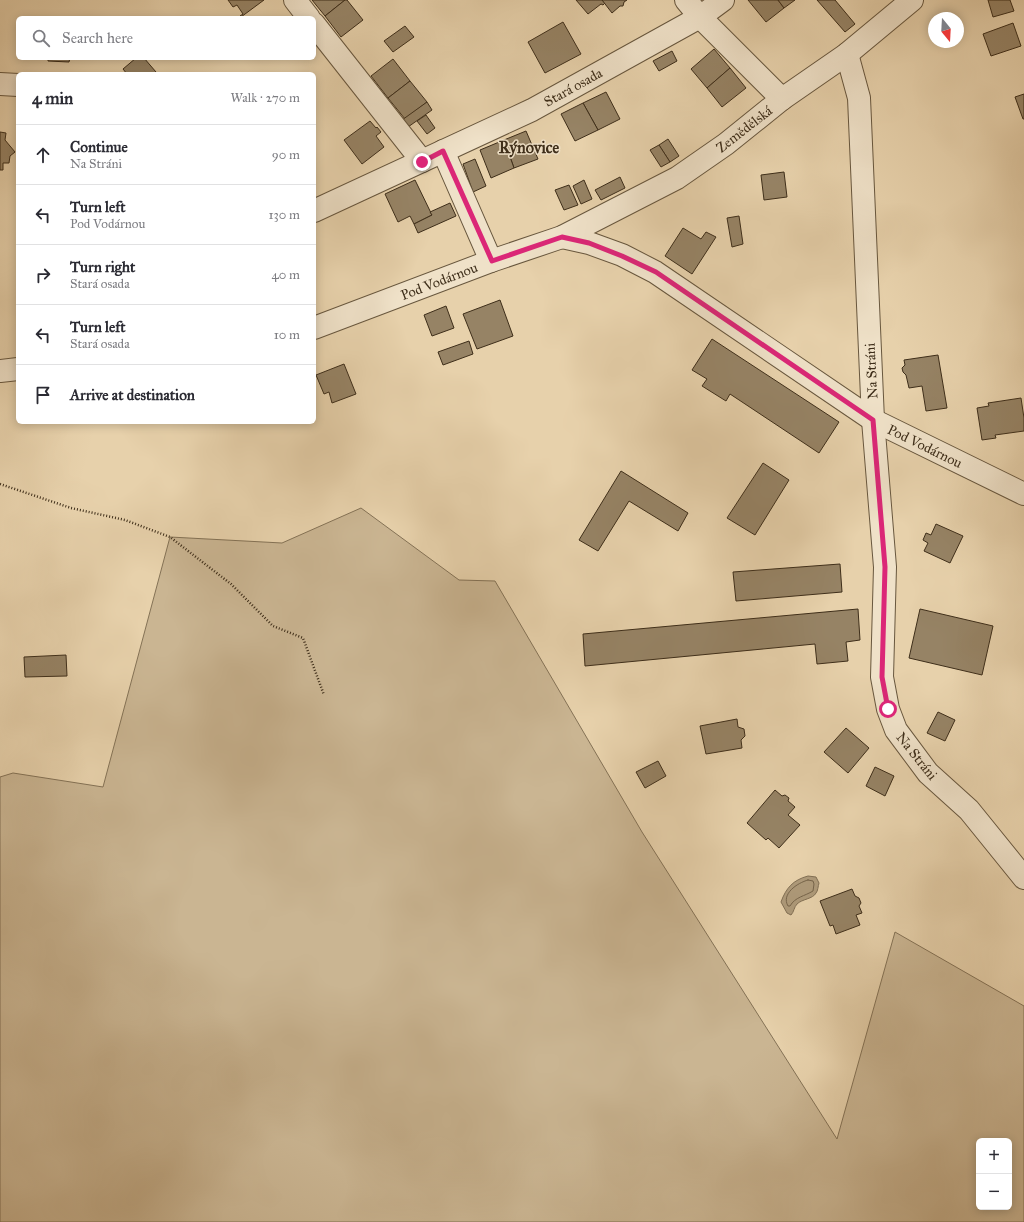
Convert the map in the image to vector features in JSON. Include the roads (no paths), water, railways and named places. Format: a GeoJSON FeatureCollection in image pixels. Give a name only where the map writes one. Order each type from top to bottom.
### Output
{"type":"FeatureCollection","features":[{"type":"Feature","properties":{"kind":"street"},"geometry":{"type":"LineString","coordinates":[[295,0],[307,16]]}},
{"type":"Feature","properties":{"kind":"street"},"geometry":{"type":"LineString","coordinates":[[686,0],[700,18],[782,99]]}},
{"type":"Feature","properties":{"kind":"street","name":"Stará osada"},"geometry":{"type":"LineString","coordinates":[[316,210],[532,110],[700,18],[723,0]]}},
{"type":"Feature","properties":{"kind":"street","name":"Zemědělská"},"geometry":{"type":"LineString","coordinates":[[562,237],[676,178],[726,144],[782,99],[847,54],[912,0]]}},
{"type":"Feature","properties":{"kind":"street"},"geometry":{"type":"LineString","coordinates":[[316,27],[422,162]]}},
{"type":"Feature","properties":{"kind":"street","name":"Na Stráni"},"geometry":{"type":"LineString","coordinates":[[847,54],[858,98],[873,420],[885,567],[882,677],[888,709],[896,730],[928,773],[969,810],[1024,878]]}},
{"type":"Feature","properties":{"kind":"street"},"geometry":{"type":"LineString","coordinates":[[0,84],[16,85]]}},
{"type":"Feature","properties":{"kind":"street"},"geometry":{"type":"LineString","coordinates":[[443,151],[492,261]]}},
{"type":"Feature","properties":{"kind":"street","name":"Pod Vodárnou"},"geometry":{"type":"LineString","coordinates":[[316,327],[492,261],[562,237],[589,243],[656,272],[873,420],[1024,494]]}},
{"type":"Feature","properties":{"kind":"street"},"geometry":{"type":"LineString","coordinates":[[0,371],[16,369]]}},
{"type":"Feature","properties":{"kind":"water"},"geometry":{"type":"Polygon","coordinates":[[[808,876],[816,877],[819,883],[817,892],[812,897],[797,904],[791,915],[787,913],[781,902],[785,893],[794,882],[808,876]]]}},
{"type":"Feature","properties":{"kind":"district","name":"Rýnovice"},"geometry":{"type":"Point","coordinates":[529,147]}}]}
